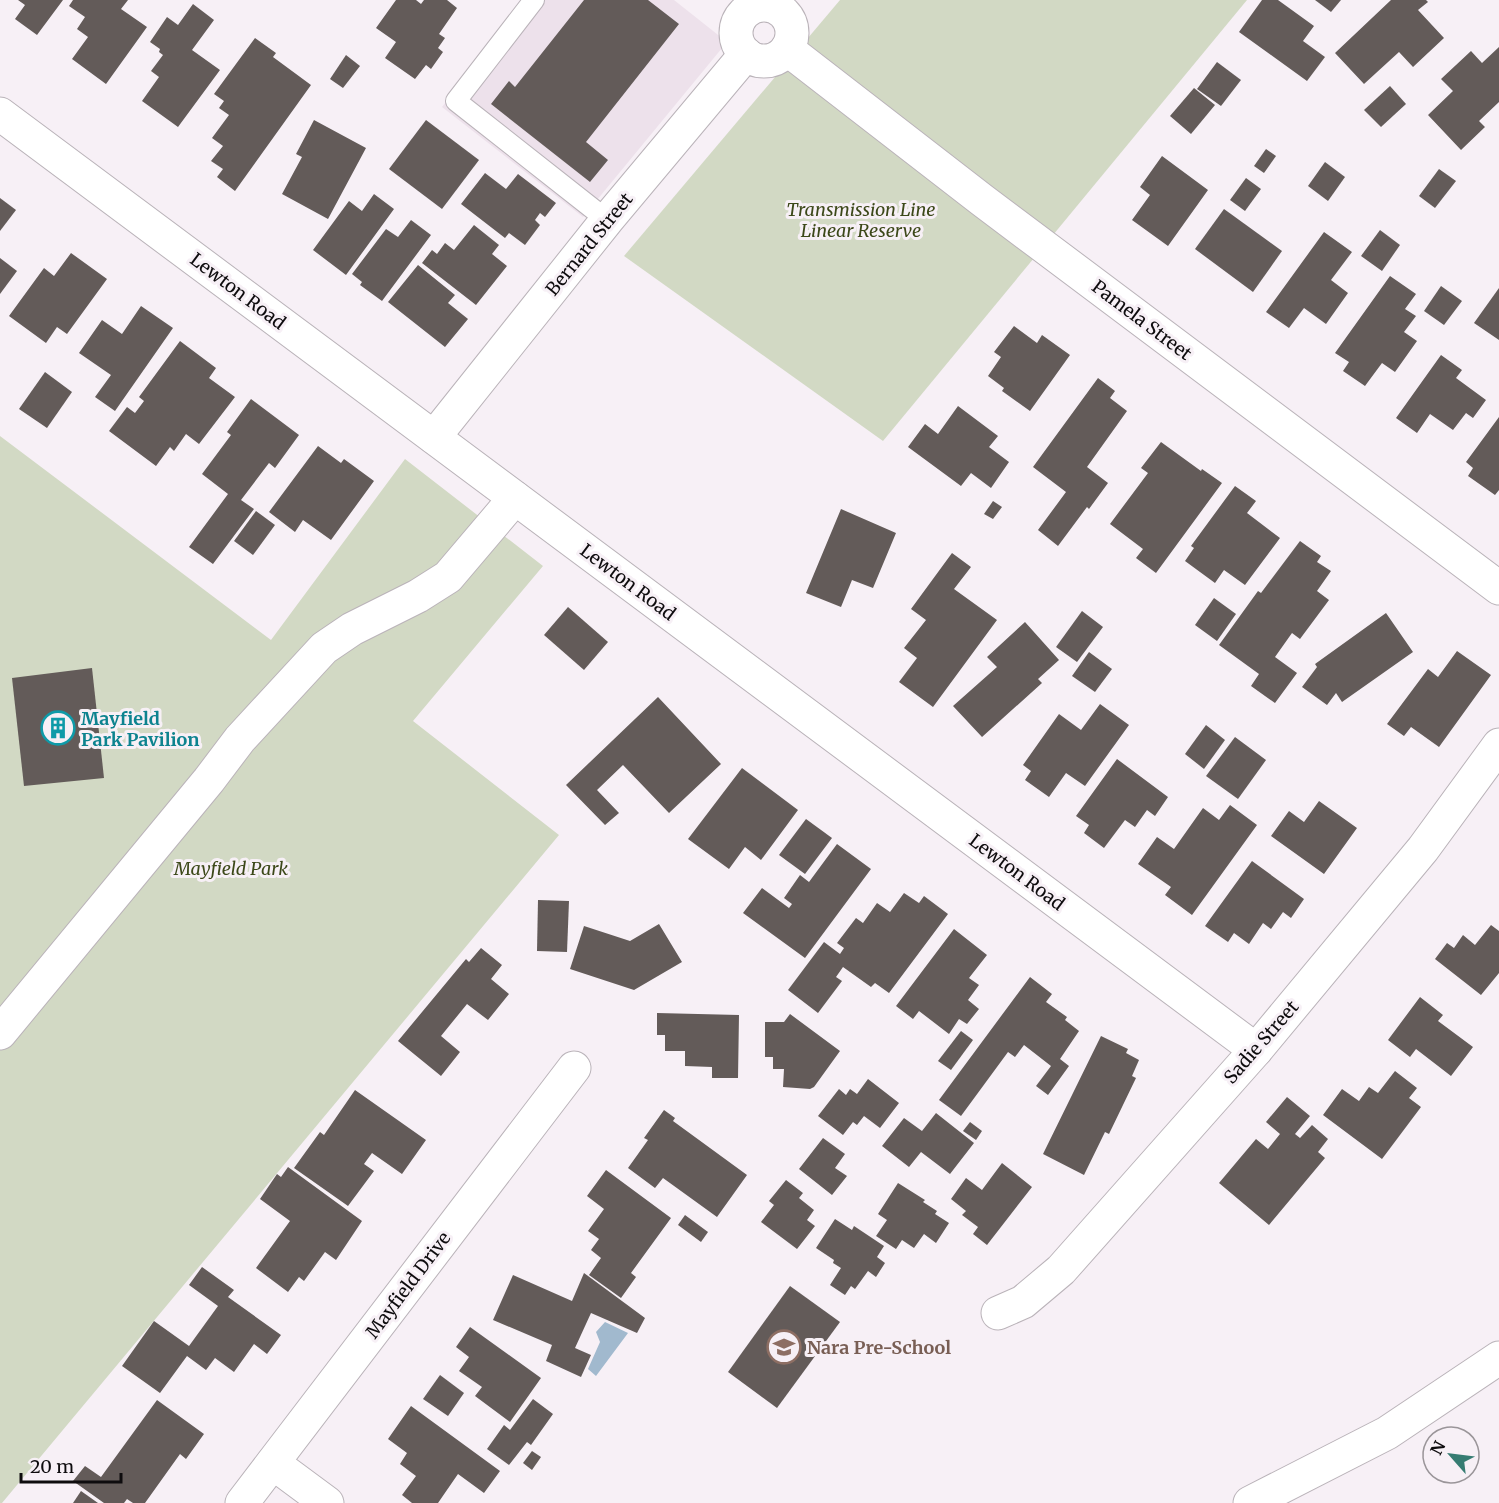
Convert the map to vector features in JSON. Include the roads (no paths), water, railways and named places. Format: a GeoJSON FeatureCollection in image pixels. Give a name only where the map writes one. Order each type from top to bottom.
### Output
{"type":"FeatureCollection","features":[{"type":"Feature","properties":{"kind":"main road"},"geometry":{"type":"LineString","coordinates":[[766,4],[788,6],[792,25],[791,42],[788,49],[781,56],[772,60],[753,59],[746,54],[737,40],[738,23],[731,8],[766,4]]}},
{"type":"Feature","properties":{"kind":"main road","name":"Pamela Street"},"geometry":{"type":"LineString","coordinates":[[788,49],[991,207],[1499,588]]}},
{"type":"Feature","properties":{"kind":"main road","name":"Bernard Street"},"geometry":{"type":"LineString","coordinates":[[435,437],[607,220],[746,54]]}},
{"type":"Feature","properties":{"kind":"main road","name":"Lewton Road"},"geometry":{"type":"LineString","coordinates":[[0,114],[1256,1050]]}},
{"type":"Feature","properties":{"kind":"main road"},"geometry":{"type":"LineString","coordinates":[[0,1033],[209,780],[240,739],[324,648],[352,629],[418,597],[448,577],[515,498]]}},
{"type":"Feature","properties":{"kind":"main road","name":"Sadie Street"},"geometry":{"type":"LineString","coordinates":[[998,1313],[1023,1302],[1061,1270],[1256,1050],[1423,849],[1499,745]]}},
{"type":"Feature","properties":{"kind":"main road","name":"Mayfield Drive"},"geometry":{"type":"LineString","coordinates":[[242,1503],[574,1068]]}},
{"type":"Feature","properties":{"kind":"main road"},"geometry":{"type":"LineString","coordinates":[[1250,1503],[1387,1433],[1499,1358]]}},
{"type":"Feature","properties":{"kind":"main road"},"geometry":{"type":"LineString","coordinates":[[273,1463],[327,1503]]}},
{"type":"Feature","properties":{"kind":"lane"},"geometry":{"type":"LineString","coordinates":[[534,0],[456,100],[607,220]]}},
{"type":"Feature","properties":{"kind":"water"},"geometry":{"type":"Polygon","coordinates":[[[605,1322],[628,1333],[596,1376],[588,1369],[600,1342],[596,1332],[605,1322]]]}},
{"type":"Feature","properties":{"kind":"place","name":"Mayfield Park Pavilion"},"geometry":{"type":"Point","coordinates":[58,728]}},
{"type":"Feature","properties":{"kind":"place","name":"Nara Pre-School"},"geometry":{"type":"Point","coordinates":[784,1347]}},
{"type":"Feature","properties":{"kind":"park label","name":"Transmission Line Linear Reserve"},"geometry":{"type":"Point","coordinates":[861,219]}},
{"type":"Feature","properties":{"kind":"park label","name":"Mayfield Park"},"geometry":{"type":"Point","coordinates":[231,868]}}]}
